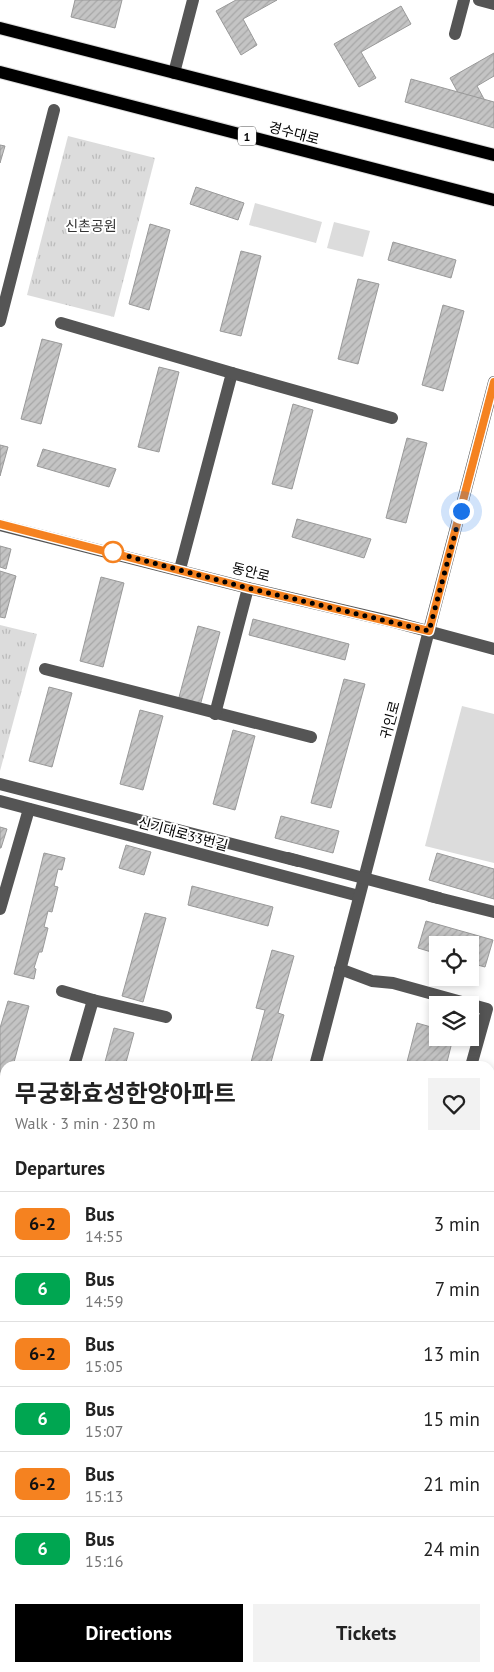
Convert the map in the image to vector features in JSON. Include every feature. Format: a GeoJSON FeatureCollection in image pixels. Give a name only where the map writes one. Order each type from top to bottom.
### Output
{"type":"FeatureCollection","features":[{"type":"Feature","properties":{"kind":"main road","name":"경수대로"},"geometry":{"type":"LineString","coordinates":[[0,28],[494,155]]}},
{"type":"Feature","properties":{"kind":"main road","name":"경수대로"},"geometry":{"type":"LineString","coordinates":[[0,72],[494,200]]}},
{"type":"Feature","properties":{"kind":"street"},"geometry":{"type":"LineString","coordinates":[[174,73],[194,0]]}},
{"type":"Feature","properties":{"kind":"street"},"geometry":{"type":"LineString","coordinates":[[455,34],[464,0]]}},
{"type":"Feature","properties":{"kind":"street"},"geometry":{"type":"LineString","coordinates":[[479,0],[494,4]]}},
{"type":"Feature","properties":{"kind":"street"},"geometry":{"type":"LineString","coordinates":[[0,320],[54,110]]}},
{"type":"Feature","properties":{"kind":"street"},"geometry":{"type":"LineString","coordinates":[[61,323],[392,418]]}},
{"type":"Feature","properties":{"kind":"street"},"geometry":{"type":"LineString","coordinates":[[180,569],[232,373]]}},
{"type":"Feature","properties":{"kind":"street","name":"귀인로"},"geometry":{"type":"LineString","coordinates":[[316,1061],[494,382]]}},
{"type":"Feature","properties":{"kind":"street","name":"동안로"},"geometry":{"type":"LineString","coordinates":[[0,524],[248,588],[429,631],[494,649]]}},
{"type":"Feature","properties":{"kind":"street"},"geometry":{"type":"LineString","coordinates":[[215,714],[248,588]]}},
{"type":"Feature","properties":{"kind":"street"},"geometry":{"type":"LineString","coordinates":[[45,669],[311,737]]}},
{"type":"Feature","properties":{"kind":"street"},"geometry":{"type":"LineString","coordinates":[[0,784],[494,912]]}},
{"type":"Feature","properties":{"kind":"street","name":"신기대로33번길"},"geometry":{"type":"LineString","coordinates":[[0,801],[359,896]]}},
{"type":"Feature","properties":{"kind":"street"},"geometry":{"type":"LineString","coordinates":[[0,909],[29,809]]}},
{"type":"Feature","properties":{"kind":"street"},"geometry":{"type":"LineString","coordinates":[[288,858],[337,871]]}},
{"type":"Feature","properties":{"kind":"street"},"geometry":{"type":"LineString","coordinates":[[395,890],[439,898]]}},
{"type":"Feature","properties":{"kind":"street"},"geometry":{"type":"LineString","coordinates":[[340,969],[372,981],[393,983],[487,1009],[472,1061]]}},
{"type":"Feature","properties":{"kind":"street"},"geometry":{"type":"LineString","coordinates":[[62,991],[166,1017]]}},
{"type":"Feature","properties":{"kind":"street"},"geometry":{"type":"LineString","coordinates":[[75,1061],[93,1000]]}},
{"type":"Feature","properties":{"kind":"green space","name":"신촌공원"},"geometry":{"type":"Polygon","coordinates":[[[68,136],[155,158],[114,317],[27,295],[68,136]]]}},
{"type":"Feature","properties":{"kind":"green space"},"geometry":{"type":"Polygon","coordinates":[[[255,203],[322,222],[316,243],[249,225],[255,203]]]}},
{"type":"Feature","properties":{"kind":"green space"},"geometry":{"type":"Polygon","coordinates":[[[334,222],[370,231],[363,257],[327,248],[334,222]]]}},
{"type":"Feature","properties":{"kind":"green space"},"geometry":{"type":"Polygon","coordinates":[[[0,625],[37,634],[0,771],[0,625]]]}},
{"type":"Feature","properties":{"kind":"green space"},"geometry":{"type":"Polygon","coordinates":[[[462,706],[494,714],[494,863],[425,846],[462,706]]]}},
{"type":"Feature","properties":{"kind":"building"},"geometry":{"type":"Polygon","coordinates":[[[75,0],[122,0],[115,28],[71,17],[75,0]]]}},
{"type":"Feature","properties":{"kind":"building"},"geometry":{"type":"Polygon","coordinates":[[[236,0],[277,0],[243,19],[257,45],[241,55],[216,11],[236,0]]]}},
{"type":"Feature","properties":{"kind":"building"},"geometry":{"type":"Polygon","coordinates":[[[401,6],[411,24],[361,52],[376,78],[359,87],[334,44],[401,6]]]}},
{"type":"Feature","properties":{"kind":"building"},"geometry":{"type":"Polygon","coordinates":[[[494,53],[494,76],[477,86],[491,112],[474,122],[450,78],[494,53]]]}},
{"type":"Feature","properties":{"kind":"building"},"geometry":{"type":"Polygon","coordinates":[[[411,79],[494,102],[494,128],[405,102],[411,79]]]}},
{"type":"Feature","properties":{"kind":"building"},"geometry":{"type":"Polygon","coordinates":[[[0,145],[5,146],[0,163],[0,145]]]}},
{"type":"Feature","properties":{"kind":"building"},"geometry":{"type":"Polygon","coordinates":[[[196,187],[244,203],[238,220],[190,204],[196,187]]]}},
{"type":"Feature","properties":{"kind":"building"},"geometry":{"type":"Polygon","coordinates":[[[150,224],[170,230],[149,310],[129,304],[150,224]]]}},
{"type":"Feature","properties":{"kind":"building"},"geometry":{"type":"Polygon","coordinates":[[[393,242],[456,260],[451,278],[388,260],[393,242]]]}},
{"type":"Feature","properties":{"kind":"building"},"geometry":{"type":"Polygon","coordinates":[[[241,251],[261,256],[241,336],[220,331],[241,251]]]}},
{"type":"Feature","properties":{"kind":"building"},"geometry":{"type":"Polygon","coordinates":[[[358,279],[379,284],[358,364],[338,359],[358,279]]]}},
{"type":"Feature","properties":{"kind":"building"},"geometry":{"type":"Polygon","coordinates":[[[443,305],[464,311],[443,391],[422,385],[443,305]]]}},
{"type":"Feature","properties":{"kind":"building"},"geometry":{"type":"Polygon","coordinates":[[[42,339],[62,344],[41,424],[21,419],[42,339]]]}},
{"type":"Feature","properties":{"kind":"building"},"geometry":{"type":"Polygon","coordinates":[[[159,367],[179,372],[159,452],[138,447],[159,367]]]}},
{"type":"Feature","properties":{"kind":"building"},"geometry":{"type":"Polygon","coordinates":[[[293,404],[313,410],[292,489],[272,484],[293,404]]]}},
{"type":"Feature","properties":{"kind":"building"},"geometry":{"type":"Polygon","coordinates":[[[407,438],[427,443],[406,523],[386,518],[407,438]]]}},
{"type":"Feature","properties":{"kind":"building"},"geometry":{"type":"Polygon","coordinates":[[[0,445],[8,447],[0,476],[0,445]]]}},
{"type":"Feature","properties":{"kind":"building"},"geometry":{"type":"Polygon","coordinates":[[[43,449],[116,469],[109,487],[37,466],[43,449]]]}},
{"type":"Feature","properties":{"kind":"building"},"geometry":{"type":"Polygon","coordinates":[[[297,519],[371,539],[364,558],[292,537],[297,519]]]}},
{"type":"Feature","properties":{"kind":"building"},"geometry":{"type":"Polygon","coordinates":[[[0,546],[11,549],[6,569],[0,567],[0,546]]]}},
{"type":"Feature","properties":{"kind":"building"},"geometry":{"type":"Polygon","coordinates":[[[0,571],[16,576],[5,618],[0,617],[0,571]]]}},
{"type":"Feature","properties":{"kind":"building"},"geometry":{"type":"Polygon","coordinates":[[[101,577],[124,583],[103,667],[80,661],[101,577]]]}},
{"type":"Feature","properties":{"kind":"building"},"geometry":{"type":"Polygon","coordinates":[[[253,619],[349,644],[345,660],[249,635],[253,619]]]}},
{"type":"Feature","properties":{"kind":"building"},"geometry":{"type":"Polygon","coordinates":[[[198,626],[220,632],[200,706],[178,701],[198,626]]]}},
{"type":"Feature","properties":{"kind":"building"},"geometry":{"type":"Polygon","coordinates":[[[344,679],[365,684],[331,808],[311,803],[344,679]]]}},
{"type":"Feature","properties":{"kind":"building"},"geometry":{"type":"Polygon","coordinates":[[[49,687],[72,693],[52,767],[29,761],[49,687]]]}},
{"type":"Feature","properties":{"kind":"building"},"geometry":{"type":"Polygon","coordinates":[[[140,710],[163,716],[143,790],[120,784],[140,710]]]}},
{"type":"Feature","properties":{"kind":"building"},"geometry":{"type":"Polygon","coordinates":[[[233,730],[255,736],[235,810],[213,804],[233,730]]]}},
{"type":"Feature","properties":{"kind":"building"},"geometry":{"type":"Polygon","coordinates":[[[281,816],[339,831],[333,853],[275,838],[281,816]]]}},
{"type":"Feature","properties":{"kind":"building"},"geometry":{"type":"Polygon","coordinates":[[[0,827],[7,829],[1,848],[0,848],[0,827]]]}},
{"type":"Feature","properties":{"kind":"building"},"geometry":{"type":"Polygon","coordinates":[[[126,845],[151,852],[144,875],[119,868],[126,845]]]}},
{"type":"Feature","properties":{"kind":"building"},"geometry":{"type":"Polygon","coordinates":[[[44,853],[65,858],[62,870],[58,869],[54,886],[58,887],[52,912],[48,911],[44,927],[48,928],[42,952],[39,952],[34,968],[36,969],[34,979],[14,974],[44,853]]]}},
{"type":"Feature","properties":{"kind":"building"},"geometry":{"type":"Polygon","coordinates":[[[437,853],[494,869],[494,899],[429,880],[437,853]]]}},
{"type":"Feature","properties":{"kind":"building"},"geometry":{"type":"Polygon","coordinates":[[[192,886],[273,907],[268,926],[188,905],[192,886]]]}},
{"type":"Feature","properties":{"kind":"building"},"geometry":{"type":"Polygon","coordinates":[[[145,913],[166,918],[143,1002],[122,996],[145,913]]]}},
{"type":"Feature","properties":{"kind":"building"},"geometry":{"type":"Polygon","coordinates":[[[426,921],[479,936],[429,936],[429,951],[418,948],[426,921]]]}},
{"type":"Feature","properties":{"kind":"building"},"geometry":{"type":"Polygon","coordinates":[[[479,936],[493,940],[485,967],[479,965],[479,936]]]}},
{"type":"Feature","properties":{"kind":"building"},"geometry":{"type":"Polygon","coordinates":[[[272,950],[294,956],[278,1013],[284,1015],[271,1061],[251,1061],[265,1010],[256,1008],[272,950]]]}},
{"type":"Feature","properties":{"kind":"building"},"geometry":{"type":"Polygon","coordinates":[[[8,1001],[29,1006],[14,1061],[0,1061],[0,1028],[8,1001]]]}},
{"type":"Feature","properties":{"kind":"building"},"geometry":{"type":"Polygon","coordinates":[[[417,1023],[429,1026],[429,1046],[451,1046],[447,1061],[407,1061],[417,1023]]]}},
{"type":"Feature","properties":{"kind":"building"},"geometry":{"type":"Polygon","coordinates":[[[114,1028],[134,1033],[126,1061],[105,1061],[114,1028]]]}},
{"type":"Feature","properties":{"kind":"bus line","name":"6-2"},"geometry":{"type":"LineString","coordinates":[[0,524],[248,588],[429,631],[494,382]]}},
{"type":"Feature","properties":{"kind":"route"},"geometry":{"type":"LineString","coordinates":[[113,552],[108,551],[248,588],[429,631],[461,511]]}}]}
